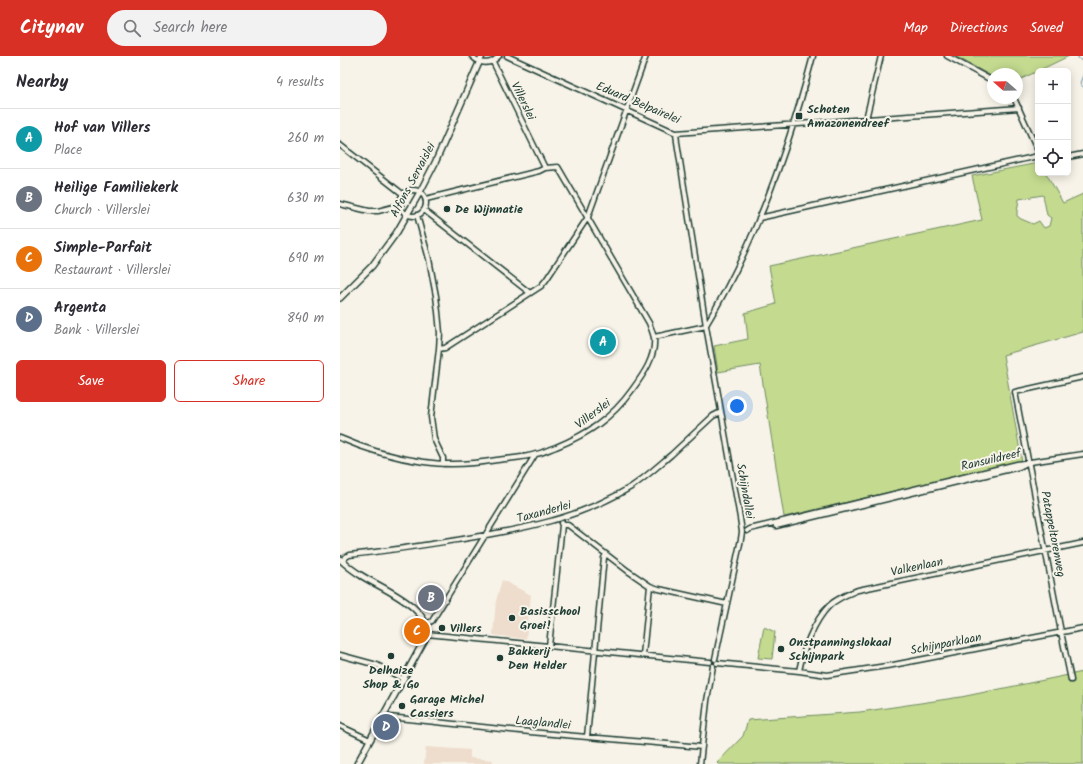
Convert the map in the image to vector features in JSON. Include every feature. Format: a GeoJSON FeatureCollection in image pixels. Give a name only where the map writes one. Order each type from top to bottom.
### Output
{"type":"FeatureCollection","features":[{"type":"Feature","properties":{"kind":"street"},"geometry":{"type":"LineString","coordinates":[[472,56],[479,62],[488,63],[492,62],[499,56]]}},
{"type":"Feature","properties":{"kind":"street","name":"Alfons Servaislei"},"geometry":{"type":"LineString","coordinates":[[340,298],[372,266],[397,232],[435,163],[482,56]]}},
{"type":"Feature","properties":{"kind":"street","name":"Eduard Belpairelei"},"geometry":{"type":"LineString","coordinates":[[506,56],[676,132],[1019,108]]}},
{"type":"Feature","properties":{"kind":"street"},"geometry":{"type":"LineString","coordinates":[[439,349],[444,348],[541,286],[546,280],[588,217],[646,56]]}},
{"type":"Feature","properties":{"kind":"street"},"geometry":{"type":"LineString","coordinates":[[426,199],[539,171],[545,168],[558,167],[649,323],[654,337],[706,326],[732,277],[759,218],[777,172],[793,124],[813,56]]}},
{"type":"Feature","properties":{"kind":"street"},"geometry":{"type":"LineString","coordinates":[[866,119],[881,56]]}},
{"type":"Feature","properties":{"kind":"street"},"geometry":{"type":"LineString","coordinates":[[947,56],[987,78]]}},
{"type":"Feature","properties":{"kind":"street","name":"Villerslei"},"geometry":{"type":"LineString","coordinates":[[492,62],[545,168]]}},
{"type":"Feature","properties":{"kind":"street"},"geometry":{"type":"LineString","coordinates":[[1017,104],[1035,144]]}},
{"type":"Feature","properties":{"kind":"street","name":"Schijndallei"},"geometry":{"type":"LineString","coordinates":[[676,132],[706,326],[742,532],[707,701],[700,764]]}},
{"type":"Feature","properties":{"kind":"street"},"geometry":{"type":"LineString","coordinates":[[340,145],[404,195]]}},
{"type":"Feature","properties":{"kind":"street"},"geometry":{"type":"LineString","coordinates":[[1071,156],[1083,154]]}},
{"type":"Feature","properties":{"kind":"street"},"geometry":{"type":"LineString","coordinates":[[759,218],[1035,157]]}},
{"type":"Feature","properties":{"kind":"street"},"geometry":{"type":"LineString","coordinates":[[412,190],[420,192],[426,199],[426,205],[424,210],[417,215],[411,216],[403,211],[401,200],[407,192],[412,190]]}},
{"type":"Feature","properties":{"kind":"street"},"geometry":{"type":"LineString","coordinates":[[340,204],[369,211],[378,211],[401,206]]}},
{"type":"Feature","properties":{"kind":"street"},"geometry":{"type":"LineString","coordinates":[[424,210],[530,293]]}},
{"type":"Feature","properties":{"kind":"street"},"geometry":{"type":"LineString","coordinates":[[417,215],[429,259],[436,296],[440,333],[431,417],[434,439],[443,458],[443,464]]}},
{"type":"Feature","properties":{"kind":"street","name":"Villerslei"},"geometry":{"type":"LineString","coordinates":[[340,438],[398,458],[425,463],[466,464],[536,455],[578,438],[608,418],[624,401],[648,366],[653,349],[654,337]]}},
{"type":"Feature","properties":{"kind":"street","name":"Patappeltorenweg"},"geometry":{"type":"LineString","coordinates":[[1071,680],[1015,392],[1083,378]]}},
{"type":"Feature","properties":{"kind":"street","name":"Taxanderlei"},"geometry":{"type":"LineString","coordinates":[[341,560],[349,555],[402,549],[485,536],[566,517],[600,503],[632,487],[658,466],[713,416],[721,412]]}},
{"type":"Feature","properties":{"kind":"street","name":"Ransuildreef"},"geometry":{"type":"LineString","coordinates":[[742,532],[1017,464],[1083,454]]}},
{"type":"Feature","properties":{"kind":"street"},"geometry":{"type":"LineString","coordinates":[[426,624],[432,621],[536,455]]}},
{"type":"Feature","properties":{"kind":"street"},"geometry":{"type":"LineString","coordinates":[[566,517],[568,525]]}},
{"type":"Feature","properties":{"kind":"street"},"geometry":{"type":"LineString","coordinates":[[549,646],[562,525],[560,519]]}},
{"type":"Feature","properties":{"kind":"street"},"geometry":{"type":"LineString","coordinates":[[562,525],[568,525],[650,586],[673,593],[727,604]]}},
{"type":"Feature","properties":{"kind":"street","name":"Valkenlaan"},"geometry":{"type":"LineString","coordinates":[[799,671],[801,659],[820,618],[829,606],[843,596],[858,590],[1083,543]]}},
{"type":"Feature","properties":{"kind":"street"},"geometry":{"type":"LineString","coordinates":[[587,737],[603,567],[606,554]]}},
{"type":"Feature","properties":{"kind":"street"},"geometry":{"type":"LineString","coordinates":[[341,560],[363,577],[407,602],[426,624],[427,634],[356,764]]}},
{"type":"Feature","properties":{"kind":"street"},"geometry":{"type":"LineString","coordinates":[[643,655],[650,586]]}},
{"type":"Feature","properties":{"kind":"street","name":"Schijnparklaan"},"geometry":{"type":"LineString","coordinates":[[427,634],[595,650],[827,675],[1083,628]]}},
{"type":"Feature","properties":{"kind":"street"},"geometry":{"type":"LineString","coordinates":[[340,655],[377,665],[403,679]]}},
{"type":"Feature","properties":{"kind":"street","name":"Laaglandlei"},"geometry":{"type":"LineString","coordinates":[[383,715],[388,717],[521,731],[702,747]]}},
{"type":"Feature","properties":{"kind":"street"},"geometry":{"type":"LineString","coordinates":[[340,726],[370,740]]}},
{"type":"Feature","properties":{"kind":"shaded area","name":"Basisschool Groei!"},"geometry":{"type":"Polygon","coordinates":[[[502,580],[531,595],[526,639],[493,635],[496,601],[502,580]]]}},
{"type":"Feature","properties":{"kind":"shaded area"},"geometry":{"type":"Polygon","coordinates":[[[426,747],[470,750],[470,758],[493,760],[492,764],[424,764],[426,747]]]}},
{"type":"Feature","properties":{"kind":"green space"},"geometry":{"type":"Polygon","coordinates":[[[955,56],[1069,56],[1044,68],[1035,68],[1035,72],[1023,78],[1023,68],[987,68],[987,74],[955,56]]]}},
{"type":"Feature","properties":{"kind":"green space"},"geometry":{"type":"Polygon","coordinates":[[[1035,164],[1035,176],[1048,176],[1063,203],[1083,194],[1083,332],[1003,355],[1022,462],[784,517],[760,365],[718,372],[714,346],[748,339],[745,313],[776,304],[769,266],[982,220],[972,176],[1035,164]],[[1043,195],[1019,199],[1017,216],[1021,219],[1033,224],[1039,221],[1044,228],[1049,226],[1051,218],[1047,215],[1043,195]]]}},
{"type":"Feature","properties":{"kind":"green space"},"geometry":{"type":"Polygon","coordinates":[[[764,627],[775,632],[772,659],[758,658],[764,627]]]}},
{"type":"Feature","properties":{"kind":"green space"},"geometry":{"type":"Polygon","coordinates":[[[1083,672],[1083,764],[717,763],[743,736],[748,720],[860,712],[961,697],[1083,672]]]}},
{"type":"Feature","properties":{"kind":"waterway"},"geometry":{"type":"LineString","coordinates":[[1078,56],[1078,58],[1083,62]]}},
{"type":"Feature","properties":{"kind":"waterway"},"geometry":{"type":"LineString","coordinates":[[1083,75],[1080,83],[1083,87]]}},
{"type":"Feature","properties":{"kind":"place","name":"Schoten Amazonendreef"},"geometry":{"type":"Point","coordinates":[799,116]}},
{"type":"Feature","properties":{"kind":"place","name":"De Wijnnatie"},"geometry":{"type":"Point","coordinates":[447,209]}},
{"type":"Feature","properties":{"kind":"place","name":"Hof van Villers"},"geometry":{"type":"Point","coordinates":[603,342]}},
{"type":"Feature","properties":{"kind":"place","name":"Heilige Familiekerk"},"geometry":{"type":"Point","coordinates":[431,598]}},
{"type":"Feature","properties":{"kind":"place","name":"Basisschool Groei!"},"geometry":{"type":"Point","coordinates":[512,618]}},
{"type":"Feature","properties":{"kind":"place","name":"Villers"},"geometry":{"type":"Point","coordinates":[442,628]}},
{"type":"Feature","properties":{"kind":"place","name":"Simple-Parfait"},"geometry":{"type":"Point","coordinates":[417,631]}},
{"type":"Feature","properties":{"kind":"place","name":"Onstpanningslokaal Schijnpark"},"geometry":{"type":"Point","coordinates":[781,649]}},
{"type":"Feature","properties":{"kind":"place","name":"Delhaize Shop & Go"},"geometry":{"type":"Point","coordinates":[391,656]}},
{"type":"Feature","properties":{"kind":"place","name":"Bakkerij Den Helder"},"geometry":{"type":"Point","coordinates":[500,658]}},
{"type":"Feature","properties":{"kind":"place","name":"Garage Michel Cassiers"},"geometry":{"type":"Point","coordinates":[402,706]}},
{"type":"Feature","properties":{"kind":"place","name":"Argenta"},"geometry":{"type":"Point","coordinates":[386,727]}}]}
